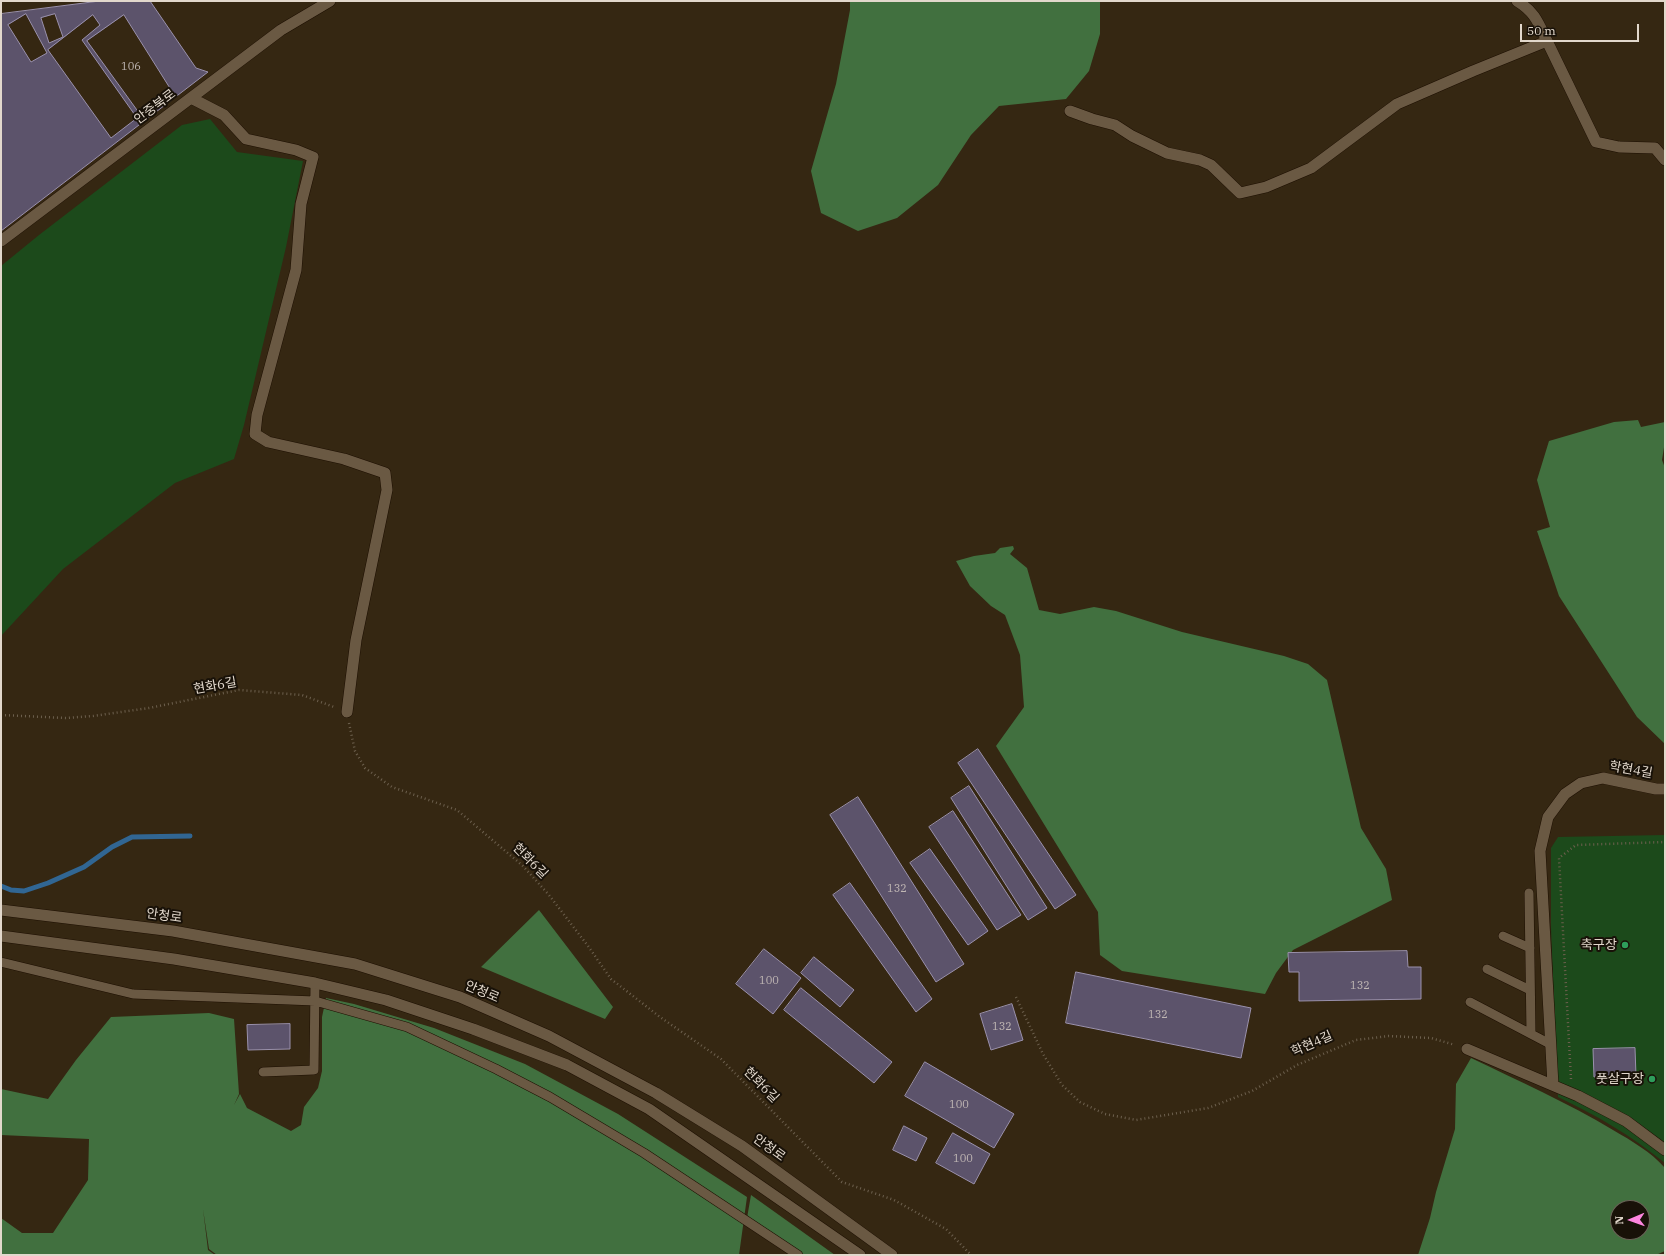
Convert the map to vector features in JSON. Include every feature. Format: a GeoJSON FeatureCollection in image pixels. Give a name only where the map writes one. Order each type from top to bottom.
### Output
{"type":"FeatureCollection","features":[{"type":"Feature","properties":{"kind":"street","name":"안중북로"},"geometry":{"type":"LineString","coordinates":[[1,241],[281,30],[330,1]]}},
{"type":"Feature","properties":{"kind":"street"},"geometry":{"type":"LineString","coordinates":[[1516,1],[1529,9],[1538,23],[1596,142],[1619,147],[1655,148],[1665,160]]}},
{"type":"Feature","properties":{"kind":"street"},"geometry":{"type":"LineString","coordinates":[[1070,111],[1115,125],[1132,136],[1167,153],[1200,160],[1211,165],[1240,193],[1266,186],[1311,168],[1397,104],[1547,41]]}},
{"type":"Feature","properties":{"kind":"street"},"geometry":{"type":"LineString","coordinates":[[191,98],[224,115],[246,139],[296,150],[313,157],[301,204],[296,270],[257,415],[255,434],[268,442],[344,459],[385,473],[387,490],[356,640],[347,712]]}},
{"type":"Feature","properties":{"kind":"street","name":"학현4길"},"geometry":{"type":"LineString","coordinates":[[1553,1085],[1540,852],[1548,817],[1565,794],[1581,784],[1603,778],[1656,789],[1665,789]]}},
{"type":"Feature","properties":{"kind":"street","name":"안청로"},"geometry":{"type":"LineString","coordinates":[[1,910],[173,931],[355,964],[460,997],[549,1036],[656,1093],[742,1146],[892,1255]]}},
{"type":"Feature","properties":{"kind":"street"},"geometry":{"type":"LineString","coordinates":[[1,936],[174,959],[315,982],[386,1000],[473,1029],[567,1065],[649,1109],[860,1255]]}},
{"type":"Feature","properties":{"kind":"street"},"geometry":{"type":"LineString","coordinates":[[1467,1049],[1553,1085],[1626,1121],[1665,1150]]}},
{"type":"Feature","properties":{"kind":"lane"},"geometry":{"type":"LineString","coordinates":[[1529,894],[1530,1033]]}},
{"type":"Feature","properties":{"kind":"lane"},"geometry":{"type":"LineString","coordinates":[[1502,936],[1530,948]]}},
{"type":"Feature","properties":{"kind":"lane"},"geometry":{"type":"LineString","coordinates":[[1,962],[133,994],[314,1001],[407,1027],[496,1069],[550,1097],[644,1153],[798,1255]]}},
{"type":"Feature","properties":{"kind":"lane"},"geometry":{"type":"LineString","coordinates":[[1487,969],[1530,990]]}},
{"type":"Feature","properties":{"kind":"lane"},"geometry":{"type":"LineString","coordinates":[[262,1072],[314,1070],[315,982]]}},
{"type":"Feature","properties":{"kind":"lane"},"geometry":{"type":"LineString","coordinates":[[1470,1002],[1550,1044]]}},
{"type":"Feature","properties":{"kind":"path","name":"현화6길"},"geometry":{"type":"LineString","coordinates":[[1,715],[66,718],[93,716],[149,708],[239,690],[302,695],[347,712],[350,734],[355,750],[365,768],[392,787],[457,810],[523,866],[558,906],[611,979],[660,1017],[721,1059],[842,1182],[894,1200],[946,1229],[971,1255]]}},
{"type":"Feature","properties":{"kind":"path"},"geometry":{"type":"LineString","coordinates":[[1577,1083],[1571,1079],[1559,858],[1576,845],[1665,842]]}},
{"type":"Feature","properties":{"kind":"path","name":"학현4길"},"geometry":{"type":"LineString","coordinates":[[1016,997],[1043,1054],[1062,1085],[1080,1102],[1105,1114],[1136,1120],[1208,1108],[1252,1091],[1297,1065],[1356,1040],[1389,1036],[1431,1038],[1467,1049]]}},
{"type":"Feature","properties":{"kind":"green space"},"geometry":{"type":"Polygon","coordinates":[[[850,1],[1100,1],[1100,34],[1089,71],[1066,99],[999,106],[971,135],[938,185],[897,218],[858,231],[821,213],[811,171],[836,84],[850,10],[850,1]]]}},
{"type":"Feature","properties":{"kind":"green space"},"geometry":{"type":"Polygon","coordinates":[[[210,119],[237,152],[303,161],[286,247],[244,425],[234,459],[175,483],[63,569],[1,636],[1,266],[182,125],[210,119]]]}},
{"type":"Feature","properties":{"kind":"green space"},"geometry":{"type":"Polygon","coordinates":[[[1638,420],[1641,427],[1665,422],[1665,441],[1662,460],[1665,468],[1665,744],[1637,717],[1559,596],[1537,531],[1550,527],[1537,480],[1549,441],[1614,422],[1638,420]]]}},
{"type":"Feature","properties":{"kind":"green space"},"geometry":{"type":"Polygon","coordinates":[[[1013,546],[1014,549],[1010,554],[1027,568],[1039,610],[1060,614],[1094,607],[1116,611],[1182,632],[1284,656],[1308,664],[1327,680],[1361,828],[1386,869],[1392,900],[1293,950],[1276,973],[1265,994],[1122,971],[1100,955],[1098,912],[996,746],[1024,707],[1020,655],[1005,615],[991,606],[970,586],[956,561],[974,556],[995,553],[1000,548],[1013,546]]]}},
{"type":"Feature","properties":{"kind":"green space"},"geometry":{"type":"Polygon","coordinates":[[[1665,835],[1665,1163],[1613,1127],[1587,1111],[1558,1097],[1551,928],[1551,848],[1558,837],[1665,835]]]}},
{"type":"Feature","properties":{"kind":"green space"},"geometry":{"type":"Polygon","coordinates":[[[539,910],[613,1007],[605,1019],[481,967],[539,910]]]}},
{"type":"Feature","properties":{"kind":"green space"},"geometry":{"type":"Polygon","coordinates":[[[326,998],[354,1004],[434,1028],[525,1064],[618,1114],[747,1197],[739,1255],[217,1255],[209,1249],[203,1209],[208,1250],[215,1255],[1,1255],[1,1218],[22,1233],[53,1233],[88,1180],[89,1139],[1,1135],[1,1089],[48,1099],[76,1060],[111,1017],[209,1013],[234,1019],[239,1094],[234,1105],[240,1094],[247,1108],[291,1131],[301,1125],[304,1107],[318,1088],[322,1071],[322,1017],[326,998]]]}},
{"type":"Feature","properties":{"kind":"green space"},"geometry":{"type":"Polygon","coordinates":[[[1471,1058],[1543,1092],[1627,1138],[1660,1162],[1665,1168],[1665,1251],[1656,1255],[1418,1255],[1455,1129],[1456,1084],[1471,1058]]]}},
{"type":"Feature","properties":{"kind":"green space"},"geometry":{"type":"Polygon","coordinates":[[[751,1195],[835,1255],[804,1255],[747,1218],[751,1195]]]}},
{"type":"Feature","properties":{"kind":"building"},"geometry":{"type":"Polygon","coordinates":[[[100,1],[150,1],[196,68],[208,72],[1,231],[1,14],[100,1]]]}},
{"type":"Feature","properties":{"kind":"building"},"geometry":{"type":"Polygon","coordinates":[[[26,14],[47,53],[31,62],[8,25],[26,14]]]}},
{"type":"Feature","properties":{"kind":"building"},"geometry":{"type":"Polygon","coordinates":[[[55,14],[63,37],[49,43],[41,18],[55,14]]]}},
{"type":"Feature","properties":{"kind":"building"},"geometry":{"type":"Polygon","coordinates":[[[93,15],[100,25],[82,40],[137,118],[111,138],[48,50],[93,15]]]}},
{"type":"Feature","properties":{"kind":"building"},"geometry":{"type":"Polygon","coordinates":[[[124,15],[173,93],[142,117],[87,41],[124,15]]]}},
{"type":"Feature","properties":{"kind":"building"},"geometry":{"type":"Polygon","coordinates":[[[978,749],[1076,895],[1055,909],[958,763],[978,749]]]}},
{"type":"Feature","properties":{"kind":"building"},"geometry":{"type":"Polygon","coordinates":[[[969,786],[1047,908],[1028,920],[951,798],[969,786]]]}},
{"type":"Feature","properties":{"kind":"building"},"geometry":{"type":"Polygon","coordinates":[[[858,797],[964,964],[936,982],[830,815],[858,797]]]}},
{"type":"Feature","properties":{"kind":"building"},"geometry":{"type":"Polygon","coordinates":[[[953,811],[1021,915],[997,930],[929,827],[953,811]]]}},
{"type":"Feature","properties":{"kind":"building"},"geometry":{"type":"Polygon","coordinates":[[[930,849],[988,931],[968,945],[910,863],[930,849]]]}},
{"type":"Feature","properties":{"kind":"building"},"geometry":{"type":"Polygon","coordinates":[[[850,883],[932,999],[916,1012],[833,895],[850,883]]]}},
{"type":"Feature","properties":{"kind":"building"},"geometry":{"type":"Polygon","coordinates":[[[764,949],[801,978],[773,1014],[736,984],[764,949]]]}},
{"type":"Feature","properties":{"kind":"building"},"geometry":{"type":"Polygon","coordinates":[[[1407,951],[1408,967],[1421,967],[1421,999],[1299,1001],[1299,972],[1289,972],[1288,953],[1407,951]]]}},
{"type":"Feature","properties":{"kind":"building"},"geometry":{"type":"Polygon","coordinates":[[[814,957],[854,990],[840,1007],[801,973],[814,957]]]}},
{"type":"Feature","properties":{"kind":"building"},"geometry":{"type":"Polygon","coordinates":[[[1076,972],[1251,1008],[1241,1058],[1066,1023],[1076,972]]]}},
{"type":"Feature","properties":{"kind":"building"},"geometry":{"type":"Polygon","coordinates":[[[801,988],[892,1062],[874,1083],[784,1010],[801,988]]]}},
{"type":"Feature","properties":{"kind":"building"},"geometry":{"type":"Polygon","coordinates":[[[1012,1004],[1023,1040],[991,1050],[980,1014],[1012,1004]]]}},
{"type":"Feature","properties":{"kind":"building"},"geometry":{"type":"Polygon","coordinates":[[[290,1024],[290,1049],[248,1050],[247,1025],[290,1024]]]}},
{"type":"Feature","properties":{"kind":"building"},"geometry":{"type":"Polygon","coordinates":[[[1635,1048],[1636,1076],[1594,1077],[1593,1049],[1635,1048]]]}},
{"type":"Feature","properties":{"kind":"building"},"geometry":{"type":"Polygon","coordinates":[[[925,1062],[1014,1114],[994,1148],[905,1096],[925,1062]]]}},
{"type":"Feature","properties":{"kind":"building"},"geometry":{"type":"Polygon","coordinates":[[[904,1126],[927,1138],[916,1161],[893,1150],[904,1126]]]}},
{"type":"Feature","properties":{"kind":"building"},"geometry":{"type":"Polygon","coordinates":[[[953,1133],[990,1154],[974,1184],[936,1163],[953,1133]]]}},
{"type":"Feature","properties":{"kind":"waterway"},"geometry":{"type":"LineString","coordinates":[[1,886],[11,890],[24,891],[48,883],[84,867],[112,847],[132,837],[190,836]]}},
{"type":"Feature","properties":{"kind":"place","name":"축구장"},"geometry":{"type":"Point","coordinates":[1625,945]}},
{"type":"Feature","properties":{"kind":"place","name":"풋살구장"},"geometry":{"type":"Point","coordinates":[1652,1079]}}]}
